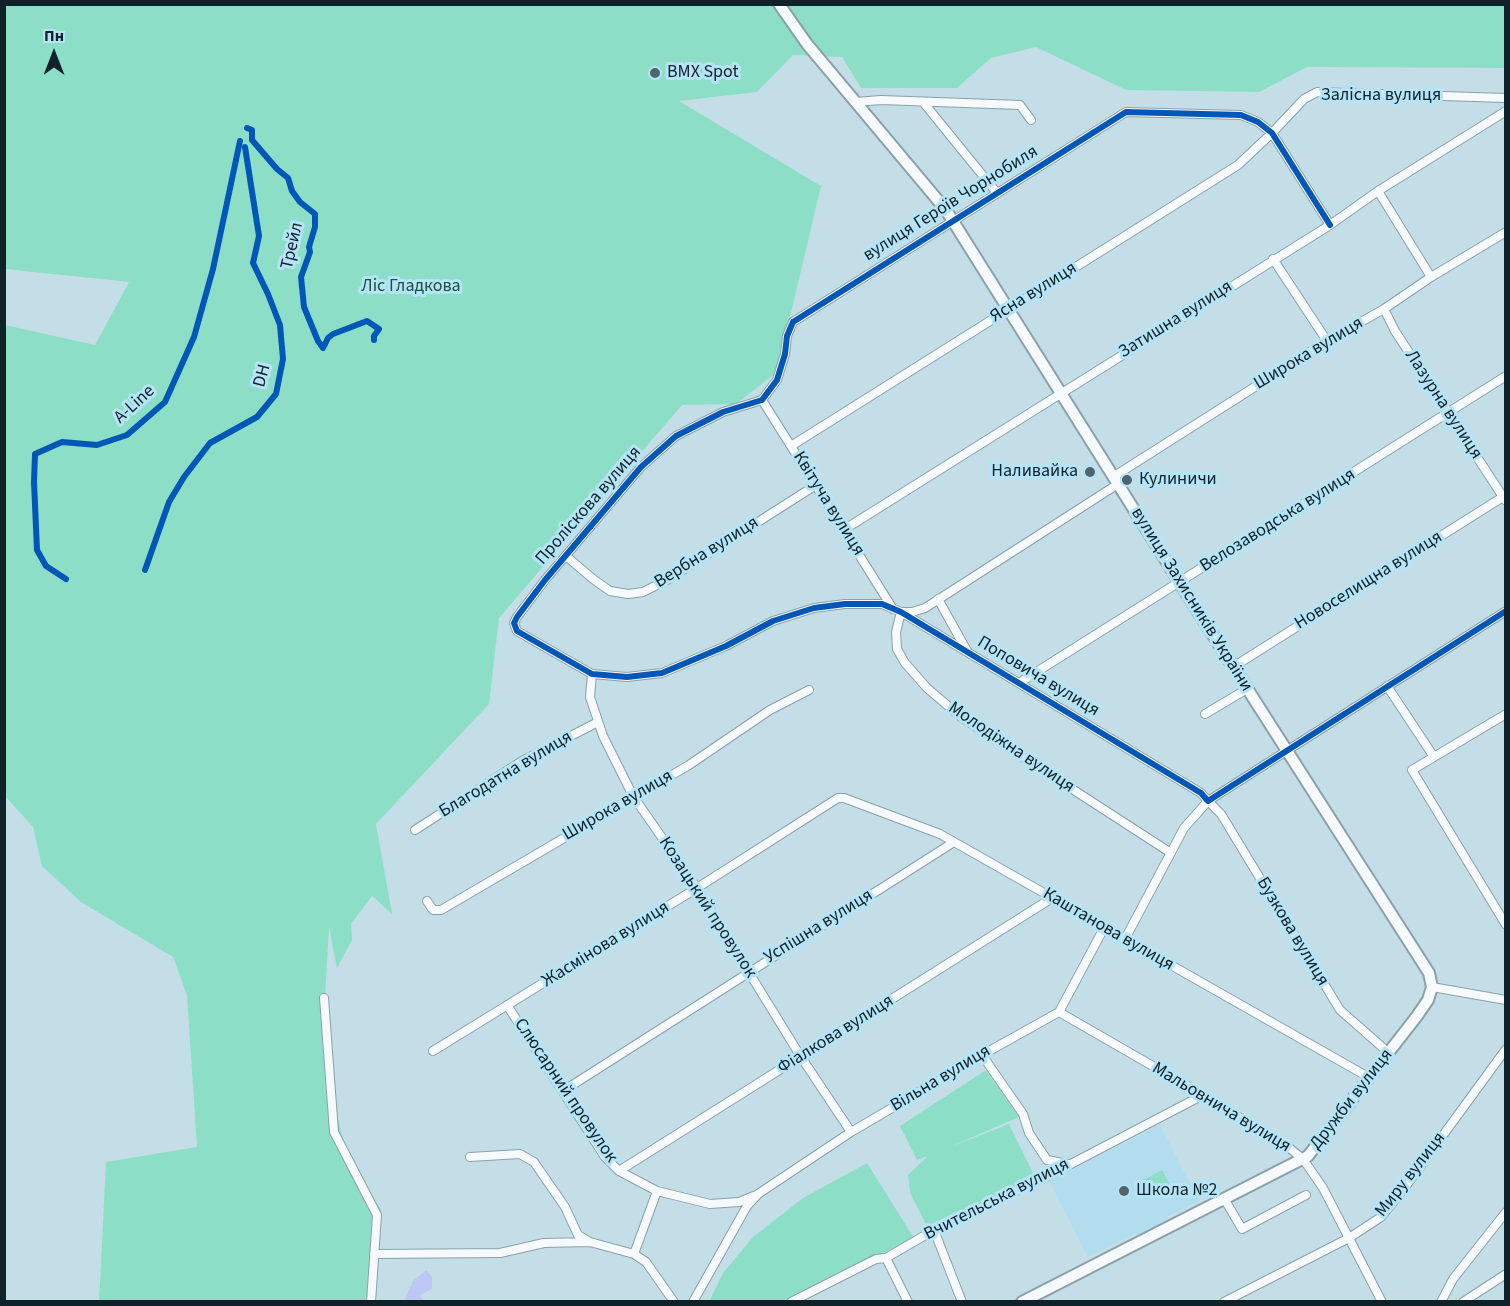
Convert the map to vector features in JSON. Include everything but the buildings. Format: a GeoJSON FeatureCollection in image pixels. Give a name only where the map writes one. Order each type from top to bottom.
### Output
{"type":"FeatureCollection","features":[{"type":"Feature","properties":{"kind":"street","name":"вулиця Захисників України"},"geometry":{"type":"LineString","coordinates":[[779,4],[807,44],[946,210],[1286,751],[1429,973],[1432,987]]}},
{"type":"Feature","properties":{"kind":"street","name":"Залісна вулиця"},"geometry":{"type":"LineString","coordinates":[[1272,133],[1304,99],[1317,92],[1506,98]]}},
{"type":"Feature","properties":{"kind":"street"},"geometry":{"type":"LineString","coordinates":[[856,102],[881,100],[1020,105],[1031,120]]}},
{"type":"Feature","properties":{"kind":"street"},"geometry":{"type":"LineString","coordinates":[[922,102],[997,193]]}},
{"type":"Feature","properties":{"kind":"street","name":"Затишна вулиця"},"geometry":{"type":"LineString","coordinates":[[845,529],[1330,225],[1378,191],[1506,111]]}},
{"type":"Feature","properties":{"kind":"street","name":"вулиця Героїв Чорнобиля"},"geometry":{"type":"LineString","coordinates":[[762,400],[777,380],[785,354],[787,336],[793,322],[1126,112],[1241,115],[1258,122],[1272,133]]}},
{"type":"Feature","properties":{"kind":"street"},"geometry":{"type":"LineString","coordinates":[[1272,133],[1330,225]]}},
{"type":"Feature","properties":{"kind":"street","name":"Ясна вулиця"},"geometry":{"type":"LineString","coordinates":[[791,446],[1238,165],[1272,133]]}},
{"type":"Feature","properties":{"kind":"street"},"geometry":{"type":"LineString","coordinates":[[1378,191],[1431,277]]}},
{"type":"Feature","properties":{"kind":"street","name":"Широка вулиця"},"geometry":{"type":"LineString","coordinates":[[897,610],[912,612],[925,608],[1327,341],[1506,232]]}},
{"type":"Feature","properties":{"kind":"street"},"geometry":{"type":"LineString","coordinates":[[1273,259],[1327,341]]}},
{"type":"Feature","properties":{"kind":"street","name":"Лазурна вулиця"},"geometry":{"type":"LineString","coordinates":[[1383,309],[1395,332],[1505,497]]}},
{"type":"Feature","properties":{"kind":"street","name":"Велозаводська вулиця"},"geometry":{"type":"LineString","coordinates":[[1019,683],[1506,376]]}},
{"type":"Feature","properties":{"kind":"street","name":"Квітуча вулиця"},"geometry":{"type":"LineString","coordinates":[[762,400],[897,610]]}},
{"type":"Feature","properties":{"kind":"street","name":"Проліскова вулиця"},"geometry":{"type":"LineString","coordinates":[[517,631],[514,623],[517,617],[545,580],[641,467],[676,436],[723,412],[762,400]]}},
{"type":"Feature","properties":{"kind":"street","name":"Вербна вулиця"},"geometry":{"type":"LineString","coordinates":[[566,556],[592,579],[610,591],[628,594],[644,592],[667,580],[816,485]]}},
{"type":"Feature","properties":{"kind":"street","name":"Новоселищна вулиця"},"geometry":{"type":"LineString","coordinates":[[1233,667],[1505,497]]}},
{"type":"Feature","properties":{"kind":"street"},"geometry":{"type":"LineString","coordinates":[[939,599],[967,652]]}},
{"type":"Feature","properties":{"kind":"street","name":"Поповича вулиця"},"geometry":{"type":"LineString","coordinates":[[517,631],[592,674],[627,677],[662,673],[726,646],[773,621],[814,608],[845,604],[882,604],[897,610],[1019,683],[1201,794],[1208,801]]}},
{"type":"Feature","properties":{"kind":"street","name":"Молодіжна вулиця"},"geometry":{"type":"LineString","coordinates":[[897,610],[897,649],[905,663],[927,688],[960,717],[1171,853]]}},
{"type":"Feature","properties":{"kind":"street"},"geometry":{"type":"LineString","coordinates":[[1125,939],[1184,828],[1208,801],[1506,611]]}},
{"type":"Feature","properties":{"kind":"street","name":"Козацький провулок"},"geometry":{"type":"LineString","coordinates":[[592,674],[590,697],[598,722],[633,796],[697,888],[801,1057],[851,1132]]}},
{"type":"Feature","properties":{"kind":"street"},"geometry":{"type":"LineString","coordinates":[[1387,687],[1434,757]]}},
{"type":"Feature","properties":{"kind":"street"},"geometry":{"type":"LineString","coordinates":[[1205,714],[1247,689]]}},
{"type":"Feature","properties":{"kind":"street","name":"Широка вулиця"},"geometry":{"type":"LineString","coordinates":[[427,901],[433,910],[441,910],[689,765],[770,710],[809,690]]}},
{"type":"Feature","properties":{"kind":"street"},"geometry":{"type":"LineString","coordinates":[[1506,714],[1412,770],[1506,925]]}},
{"type":"Feature","properties":{"kind":"street","name":"Благодатна вулиця"},"geometry":{"type":"LineString","coordinates":[[415,830],[522,761],[598,722]]}},
{"type":"Feature","properties":{"kind":"street","name":"Жасмінова вулиця"},"geometry":{"type":"LineString","coordinates":[[433,1051],[838,798]]}},
{"type":"Feature","properties":{"kind":"street","name":"Каштанова вулиця"},"geometry":{"type":"LineString","coordinates":[[838,798],[844,798],[940,834],[1370,1078]]}},
{"type":"Feature","properties":{"kind":"street","name":"Бузкова вулиця"},"geometry":{"type":"LineString","coordinates":[[1208,801],[1221,814],[1340,1010],[1389,1053]]}},
{"type":"Feature","properties":{"kind":"street","name":"Успішна вулиця"},"geometry":{"type":"LineString","coordinates":[[563,1091],[954,842]]}},
{"type":"Feature","properties":{"kind":"street","name":"Фіалкова вулиця"},"geometry":{"type":"LineString","coordinates":[[619,1171],[1052,898]]}},
{"type":"Feature","properties":{"kind":"street"},"geometry":{"type":"LineString","coordinates":[[1059,1012],[1104,928]]}},
{"type":"Feature","properties":{"kind":"street"},"geometry":{"type":"LineString","coordinates":[[1432,987],[1506,1000]]}},
{"type":"Feature","properties":{"kind":"street","name":"Дружби вулиця"},"geometry":{"type":"LineString","coordinates":[[1022,1302],[1303,1160],[1315,1149],[1389,1053],[1428,1000],[1432,987]]}},
{"type":"Feature","properties":{"kind":"street"},"geometry":{"type":"LineString","coordinates":[[324,999],[334,1132],[377,1215],[371,1302]]}},
{"type":"Feature","properties":{"kind":"street","name":"Слюсарний провулок"},"geometry":{"type":"LineString","coordinates":[[507,1005],[605,1158],[619,1171],[657,1191],[710,1204],[739,1202],[758,1194]]}},
{"type":"Feature","properties":{"kind":"street","name":"Вільна вулиця"},"geometry":{"type":"LineString","coordinates":[[693,1302],[747,1206],[758,1194],[851,1132],[982,1054],[1059,1012]]}},
{"type":"Feature","properties":{"kind":"street","name":"Мальовнича вулиця"},"geometry":{"type":"LineString","coordinates":[[1059,1012],[1203,1095],[1288,1148],[1303,1160],[1323,1188],[1382,1302]]}},
{"type":"Feature","properties":{"kind":"street","name":"Миру вулиця"},"geometry":{"type":"LineString","coordinates":[[1224,1302],[1349,1238],[1381,1217],[1506,1048]]}},
{"type":"Feature","properties":{"kind":"street"},"geometry":{"type":"LineString","coordinates":[[982,1054],[1023,1114],[1029,1133],[1047,1160],[1068,1164]]}},
{"type":"Feature","properties":{"kind":"street","name":"Вчительська вулиця"},"geometry":{"type":"LineString","coordinates":[[791,1302],[1046,1177],[1203,1095]]}},
{"type":"Feature","properties":{"kind":"street"},"geometry":{"type":"LineString","coordinates":[[470,1158],[520,1154],[534,1162],[565,1207],[578,1235],[590,1242],[634,1254],[646,1262],[674,1302]]}},
{"type":"Feature","properties":{"kind":"street"},"geometry":{"type":"LineString","coordinates":[[634,1254],[657,1191]]}},
{"type":"Feature","properties":{"kind":"street"},"geometry":{"type":"LineString","coordinates":[[1225,1200],[1242,1229],[1306,1196]]}},
{"type":"Feature","properties":{"kind":"street"},"geometry":{"type":"LineString","coordinates":[[1441,1302],[1453,1280],[1506,1212]]}},
{"type":"Feature","properties":{"kind":"street"},"geometry":{"type":"LineString","coordinates":[[934,1230],[962,1302]]}},
{"type":"Feature","properties":{"kind":"street"},"geometry":{"type":"LineString","coordinates":[[374,1254],[500,1253],[544,1243],[590,1242]]}},
{"type":"Feature","properties":{"kind":"street"},"geometry":{"type":"LineString","coordinates":[[886,1257],[908,1302]]}},
{"type":"Feature","properties":{"kind":"street"},"geometry":{"type":"LineString","coordinates":[[1463,1302],[1506,1274]]}},
{"type":"Feature","properties":{"kind":"shaded area","name":"Школа №2"},"geometry":{"type":"Polygon","coordinates":[[[1160,1125],[1199,1201],[1167,1217],[1169,1223],[1139,1238],[1136,1233],[1088,1257],[1049,1181],[1160,1125]]]}},
{"type":"Feature","properties":{"kind":"shaded area"},"geometry":{"type":"Polygon","coordinates":[[[426,1270],[432,1277],[432,1289],[420,1295],[423,1301],[404,1301],[413,1281],[426,1270]]]}},
{"type":"Feature","properties":{"kind":"green space","name":"Ліс Гладкова"},"geometry":{"type":"Polygon","coordinates":[[[1505,4],[1506,68],[1307,67],[1259,92],[1126,90],[1036,47],[991,58],[957,88],[861,88],[842,57],[793,55],[757,92],[679,101],[821,186],[777,372],[736,404],[682,405],[499,618],[489,704],[376,824],[392,914],[372,896],[351,924],[352,940],[337,968],[329,927],[325,999],[332,1093],[349,1165],[381,1209],[374,1301],[99,1302],[106,1162],[197,1147],[187,995],[173,957],[81,902],[42,866],[33,827],[5,796],[5,325],[95,345],[129,282],[5,269],[4,5],[1505,4]]]}},
{"type":"Feature","properties":{"kind":"green space"},"geometry":{"type":"Polygon","coordinates":[[[986,1070],[1019,1117],[950,1147],[1009,1124],[1035,1177],[927,1226],[910,1193],[908,1175],[928,1156],[917,1160],[900,1126],[986,1070]]]}},
{"type":"Feature","properties":{"kind":"green space"},"geometry":{"type":"Polygon","coordinates":[[[867,1163],[914,1238],[785,1301],[709,1302],[723,1273],[753,1237],[803,1198],[867,1163]]]}},
{"type":"Feature","properties":{"kind":"green space"},"geometry":{"type":"Polygon","coordinates":[[[1162,1170],[1171,1186],[1150,1197],[1141,1181],[1162,1170]]]}},
{"type":"Feature","properties":{"kind":"cycle path"},"geometry":{"type":"LineString","coordinates":[[1330,225],[1272,133],[1258,122],[1241,115],[1126,112],[793,322],[787,336],[785,354],[777,380],[762,400],[723,412],[676,436],[641,467],[545,580],[517,617],[514,623],[517,631],[592,674],[627,677],[662,673],[726,646],[773,621],[814,608],[845,604],[882,604],[901,612],[1201,793],[1208,801],[1506,611]]}},
{"type":"Feature","properties":{"kind":"cycle path","name":"Трейл"},"geometry":{"type":"LineString","coordinates":[[247,128],[252,130],[252,140],[288,178],[292,191],[300,202],[315,214],[310,252],[301,277],[304,307],[318,341],[323,348],[333,334],[367,321],[379,329],[374,340]]}},
{"type":"Feature","properties":{"kind":"cycle path","name":"A-Line"},"geometry":{"type":"LineString","coordinates":[[66,579],[46,566],[37,550],[35,454],[62,442],[97,445],[127,435],[165,402],[194,337],[213,269],[240,141]]}},
{"type":"Feature","properties":{"kind":"cycle path","name":"DH"},"geometry":{"type":"LineString","coordinates":[[145,570],[169,502],[184,477],[210,443],[257,417],[276,394],[283,359],[280,325],[253,263],[259,236],[245,147]]}},
{"type":"Feature","properties":{"kind":"place","name":"BMX Spot"},"geometry":{"type":"Point","coordinates":[655,73]}},
{"type":"Feature","properties":{"kind":"place","name":"Наливайка"},"geometry":{"type":"Point","coordinates":[1090,472]}},
{"type":"Feature","properties":{"kind":"place","name":"Кулиничи"},"geometry":{"type":"Point","coordinates":[1127,480]}},
{"type":"Feature","properties":{"kind":"place","name":"Школа №2"},"geometry":{"type":"Point","coordinates":[1124,1191]}}]}
